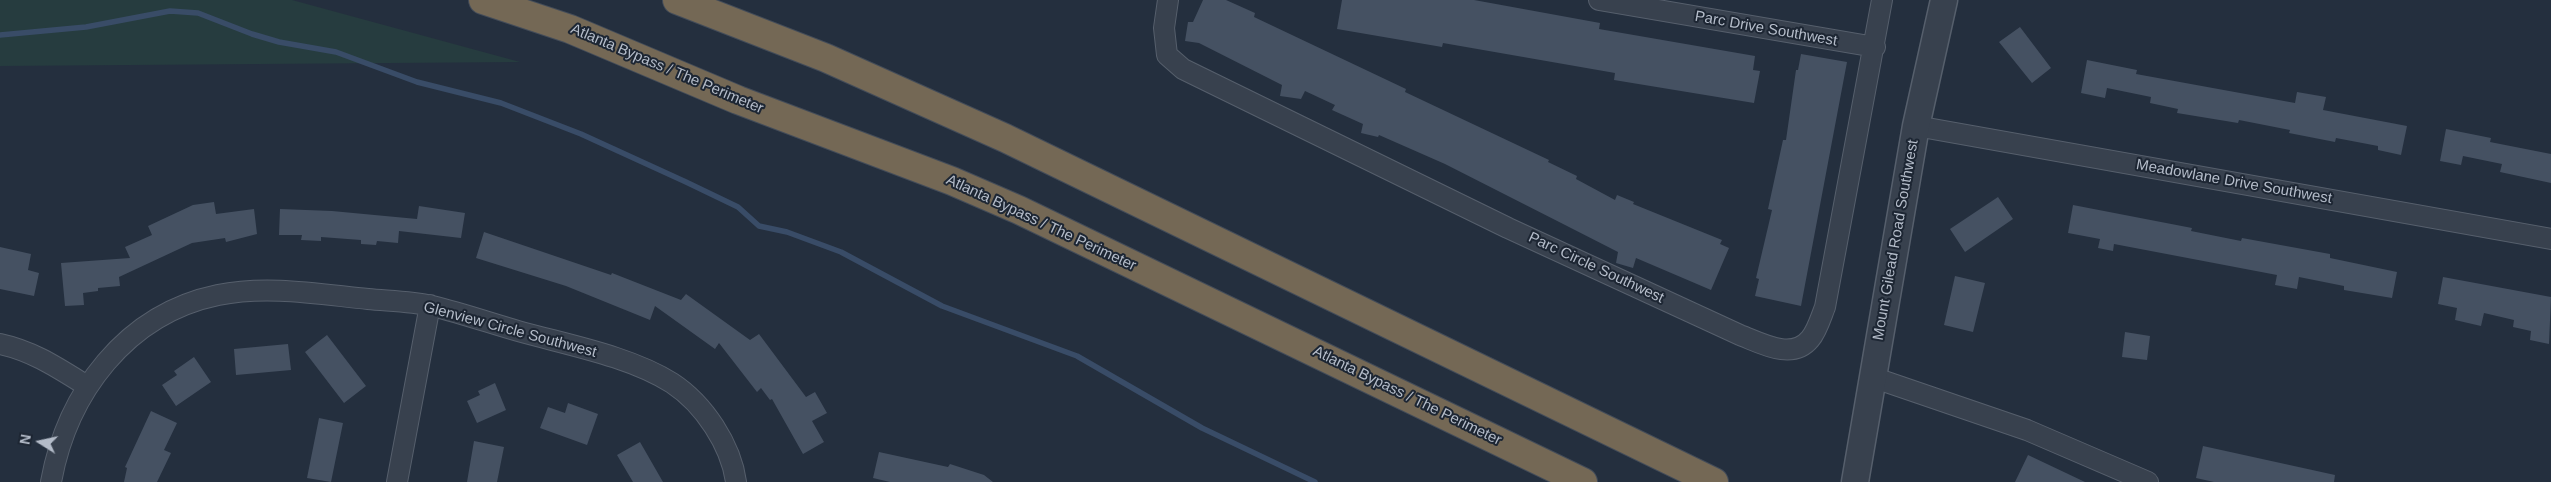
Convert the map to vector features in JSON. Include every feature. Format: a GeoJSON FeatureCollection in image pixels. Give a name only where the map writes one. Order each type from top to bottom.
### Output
{"type":"FeatureCollection","features":[{"type":"Feature","properties":{"kind":"highway","name":"Atlanta Bypass / The Perimeter"},"geometry":{"type":"LineString","coordinates":[[483,0],[570,29],[738,100],[961,185],[1225,309],[1583,482]]}},
{"type":"Feature","properties":{"kind":"highway"},"geometry":{"type":"LineString","coordinates":[[677,0],[826,58],[1005,138],[1714,482]]}},
{"type":"Feature","properties":{"kind":"street","name":"Parc Circle Southwest"},"geometry":{"type":"LineString","coordinates":[[1168,0],[1164,28],[1167,55],[1183,70],[1508,228],[1740,335],[1770,347],[1785,350],[1802,347],[1811,338],[1825,307],[1875,47],[1882,0]]}},
{"type":"Feature","properties":{"kind":"street","name":"Parc Drive Southwest"},"geometry":{"type":"LineString","coordinates":[[1599,0],[1875,47]]}},
{"type":"Feature","properties":{"kind":"street","name":"Mount Gilead Road Southwest"},"geometry":{"type":"LineString","coordinates":[[1855,482],[1916,126],[1944,0]]}},
{"type":"Feature","properties":{"kind":"street","name":"Meadowlane Drive Southwest"},"geometry":{"type":"LineString","coordinates":[[1916,126],[2551,239]]}},
{"type":"Feature","properties":{"kind":"street","name":"Glenview Circle Southwest"},"geometry":{"type":"LineString","coordinates":[[51,482],[55,460],[68,421],[87,386],[112,356],[143,329],[179,309],[218,296],[274,290],[430,305],[635,365],[673,384],[701,408],[722,439],[736,482]]}},
{"type":"Feature","properties":{"kind":"street"},"geometry":{"type":"LineString","coordinates":[[397,482],[430,305]]}},
{"type":"Feature","properties":{"kind":"street"},"geometry":{"type":"LineString","coordinates":[[0,344],[40,356],[87,386]]}},
{"type":"Feature","properties":{"kind":"street"},"geometry":{"type":"LineString","coordinates":[[1872,377],[2036,433],[2148,482]]}},
{"type":"Feature","properties":{"kind":"green space"},"geometry":{"type":"Polygon","coordinates":[[[0,0],[292,0],[520,62],[0,66],[0,0]]]}},
{"type":"Feature","properties":{"kind":"building"},"geometry":{"type":"Polygon","coordinates":[[[1203,0],[1226,0],[1255,13],[1254,17],[1406,89],[1405,92],[1549,160],[1548,162],[1577,176],[1576,179],[1615,200],[1617,195],[1634,202],[1633,204],[1722,240],[1720,244],[1729,248],[1711,290],[1636,258],[1633,268],[1616,263],[1618,252],[1445,164],[1379,135],[1378,137],[1361,133],[1363,124],[1332,110],[1335,105],[1305,91],[1301,99],[1280,96],[1282,85],[1199,43],[1185,41],[1188,22],[1193,22],[1203,0]]]}},
{"type":"Feature","properties":{"kind":"building"},"geometry":{"type":"Polygon","coordinates":[[[1342,0],[1474,0],[1600,23],[1599,29],[1755,56],[1753,70],[1760,71],[1754,103],[1614,80],[1615,73],[1443,43],[1442,47],[1337,29],[1342,0]]]}},
{"type":"Feature","properties":{"kind":"building"},"geometry":{"type":"Polygon","coordinates":[[[2020,27],[2051,68],[2032,83],[1999,42],[2020,27]]]}},
{"type":"Feature","properties":{"kind":"building"},"geometry":{"type":"Polygon","coordinates":[[[1801,54],[1847,62],[1801,306],[1755,296],[1759,279],[1756,278],[1772,210],[1768,209],[1783,140],[1786,140],[1796,70],[1798,70],[1801,54]]]}},
{"type":"Feature","properties":{"kind":"building"},"geometry":{"type":"Polygon","coordinates":[[[2087,60],[2137,70],[2136,74],[2295,103],[2297,92],[2326,97],[2323,110],[2407,126],[2401,155],[2378,150],[2378,146],[2336,138],[2335,142],[2289,133],[2290,130],[2239,120],[2238,123],[2177,113],[2178,109],[2150,103],[2151,97],[2107,88],[2105,98],[2081,93],[2087,60]]]}},
{"type":"Feature","properties":{"kind":"building"},"geometry":{"type":"Polygon","coordinates":[[[2446,129],[2491,138],[2490,142],[2551,154],[2551,183],[2500,172],[2502,164],[2463,156],[2461,165],[2440,161],[2446,129]]]}},
{"type":"Feature","properties":{"kind":"building"},"geometry":{"type":"Polygon","coordinates":[[[1998,197],[2013,219],[1965,252],[1950,229],[1998,197]]]}},
{"type":"Feature","properties":{"kind":"building"},"geometry":{"type":"Polygon","coordinates":[[[214,202],[216,214],[254,209],[257,234],[226,242],[225,238],[192,243],[119,277],[120,286],[98,288],[98,291],[83,293],[84,305],[65,306],[61,263],[130,258],[125,247],[152,235],[148,226],[193,205],[214,202]]]}},
{"type":"Feature","properties":{"kind":"building"},"geometry":{"type":"Polygon","coordinates":[[[2073,205],[2192,228],[2191,231],[2241,241],[2242,238],[2330,254],[2330,258],[2397,272],[2392,298],[2344,290],[2344,286],[2299,277],[2297,289],[2275,285],[2277,275],[2114,244],[2113,251],[2098,248],[2100,239],[2068,233],[2073,205]]]}},
{"type":"Feature","properties":{"kind":"building"},"geometry":{"type":"Polygon","coordinates":[[[419,206],[465,213],[461,238],[399,231],[398,243],[377,241],[376,245],[361,244],[361,240],[321,237],[321,241],[301,240],[302,235],[279,235],[280,209],[332,211],[417,219],[419,206]]]}},
{"type":"Feature","properties":{"kind":"building"},"geometry":{"type":"Polygon","coordinates":[[[484,232],[611,275],[612,273],[681,300],[686,294],[750,340],[759,334],[806,397],[815,392],[827,413],[812,421],[824,442],[803,454],[772,399],[770,400],[761,388],[757,392],[719,343],[715,349],[655,306],[650,320],[566,286],[476,258],[484,232]]]}},
{"type":"Feature","properties":{"kind":"building"},"geometry":{"type":"Polygon","coordinates":[[[0,247],[31,254],[28,270],[39,273],[34,296],[0,289],[0,247]]]}},
{"type":"Feature","properties":{"kind":"building"},"geometry":{"type":"Polygon","coordinates":[[[1955,276],[1985,283],[1973,332],[1944,325],[1955,276]]]}},
{"type":"Feature","properties":{"kind":"building"},"geometry":{"type":"Polygon","coordinates":[[[2443,277],[2551,297],[2549,344],[2530,340],[2531,331],[2513,327],[2514,320],[2484,313],[2481,326],[2455,320],[2457,308],[2438,304],[2443,277]]]}},
{"type":"Feature","properties":{"kind":"building"},"geometry":{"type":"Polygon","coordinates":[[[2125,332],[2150,336],[2147,360],[2122,357],[2125,332]]]}},
{"type":"Feature","properties":{"kind":"building"},"geometry":{"type":"Polygon","coordinates":[[[327,335],[366,386],[344,403],[305,352],[327,335]]]}},
{"type":"Feature","properties":{"kind":"building"},"geometry":{"type":"Polygon","coordinates":[[[288,344],[291,370],[236,375],[234,349],[288,344]]]}},
{"type":"Feature","properties":{"kind":"building"},"geometry":{"type":"Polygon","coordinates":[[[194,357],[211,382],[176,406],[162,385],[177,375],[174,371],[194,357]]]}},
{"type":"Feature","properties":{"kind":"building"},"geometry":{"type":"Polygon","coordinates":[[[495,383],[506,410],[477,423],[467,401],[480,395],[478,391],[495,383]]]}},
{"type":"Feature","properties":{"kind":"building"},"geometry":{"type":"Polygon","coordinates":[[[568,403],[598,414],[587,445],[540,428],[548,407],[565,413],[568,403]]]}},
{"type":"Feature","properties":{"kind":"building"},"geometry":{"type":"Polygon","coordinates":[[[151,411],[177,423],[164,450],[171,453],[157,482],[124,482],[127,468],[125,467],[151,411]]]}},
{"type":"Feature","properties":{"kind":"building"},"geometry":{"type":"Polygon","coordinates":[[[319,418],[343,423],[331,482],[307,478],[319,418]]]}},
{"type":"Feature","properties":{"kind":"building"},"geometry":{"type":"Polygon","coordinates":[[[474,441],[504,447],[497,482],[467,482],[474,441]]]}},
{"type":"Feature","properties":{"kind":"building"},"geometry":{"type":"Polygon","coordinates":[[[640,442],[663,482],[633,482],[617,455],[640,442]]]}},
{"type":"Feature","properties":{"kind":"building"},"geometry":{"type":"Polygon","coordinates":[[[2203,446],[2335,475],[2334,482],[2214,482],[2196,478],[2203,446]]]}},
{"type":"Feature","properties":{"kind":"building"},"geometry":{"type":"Polygon","coordinates":[[[879,452],[948,467],[950,464],[984,475],[993,482],[890,482],[873,478],[879,452]]]}},
{"type":"Feature","properties":{"kind":"building"},"geometry":{"type":"Polygon","coordinates":[[[2028,455],[2085,482],[2015,482],[2028,455]]]}},
{"type":"Feature","properties":{"kind":"waterway"},"geometry":{"type":"LineString","coordinates":[[0,35],[86,27],[170,11],[198,13],[252,34],[279,42],[336,52],[417,82],[501,103],[581,134],[686,182],[738,207],[759,226],[787,232],[841,252],[942,306],[1077,356],[1202,428],[1315,482]]}}]}
